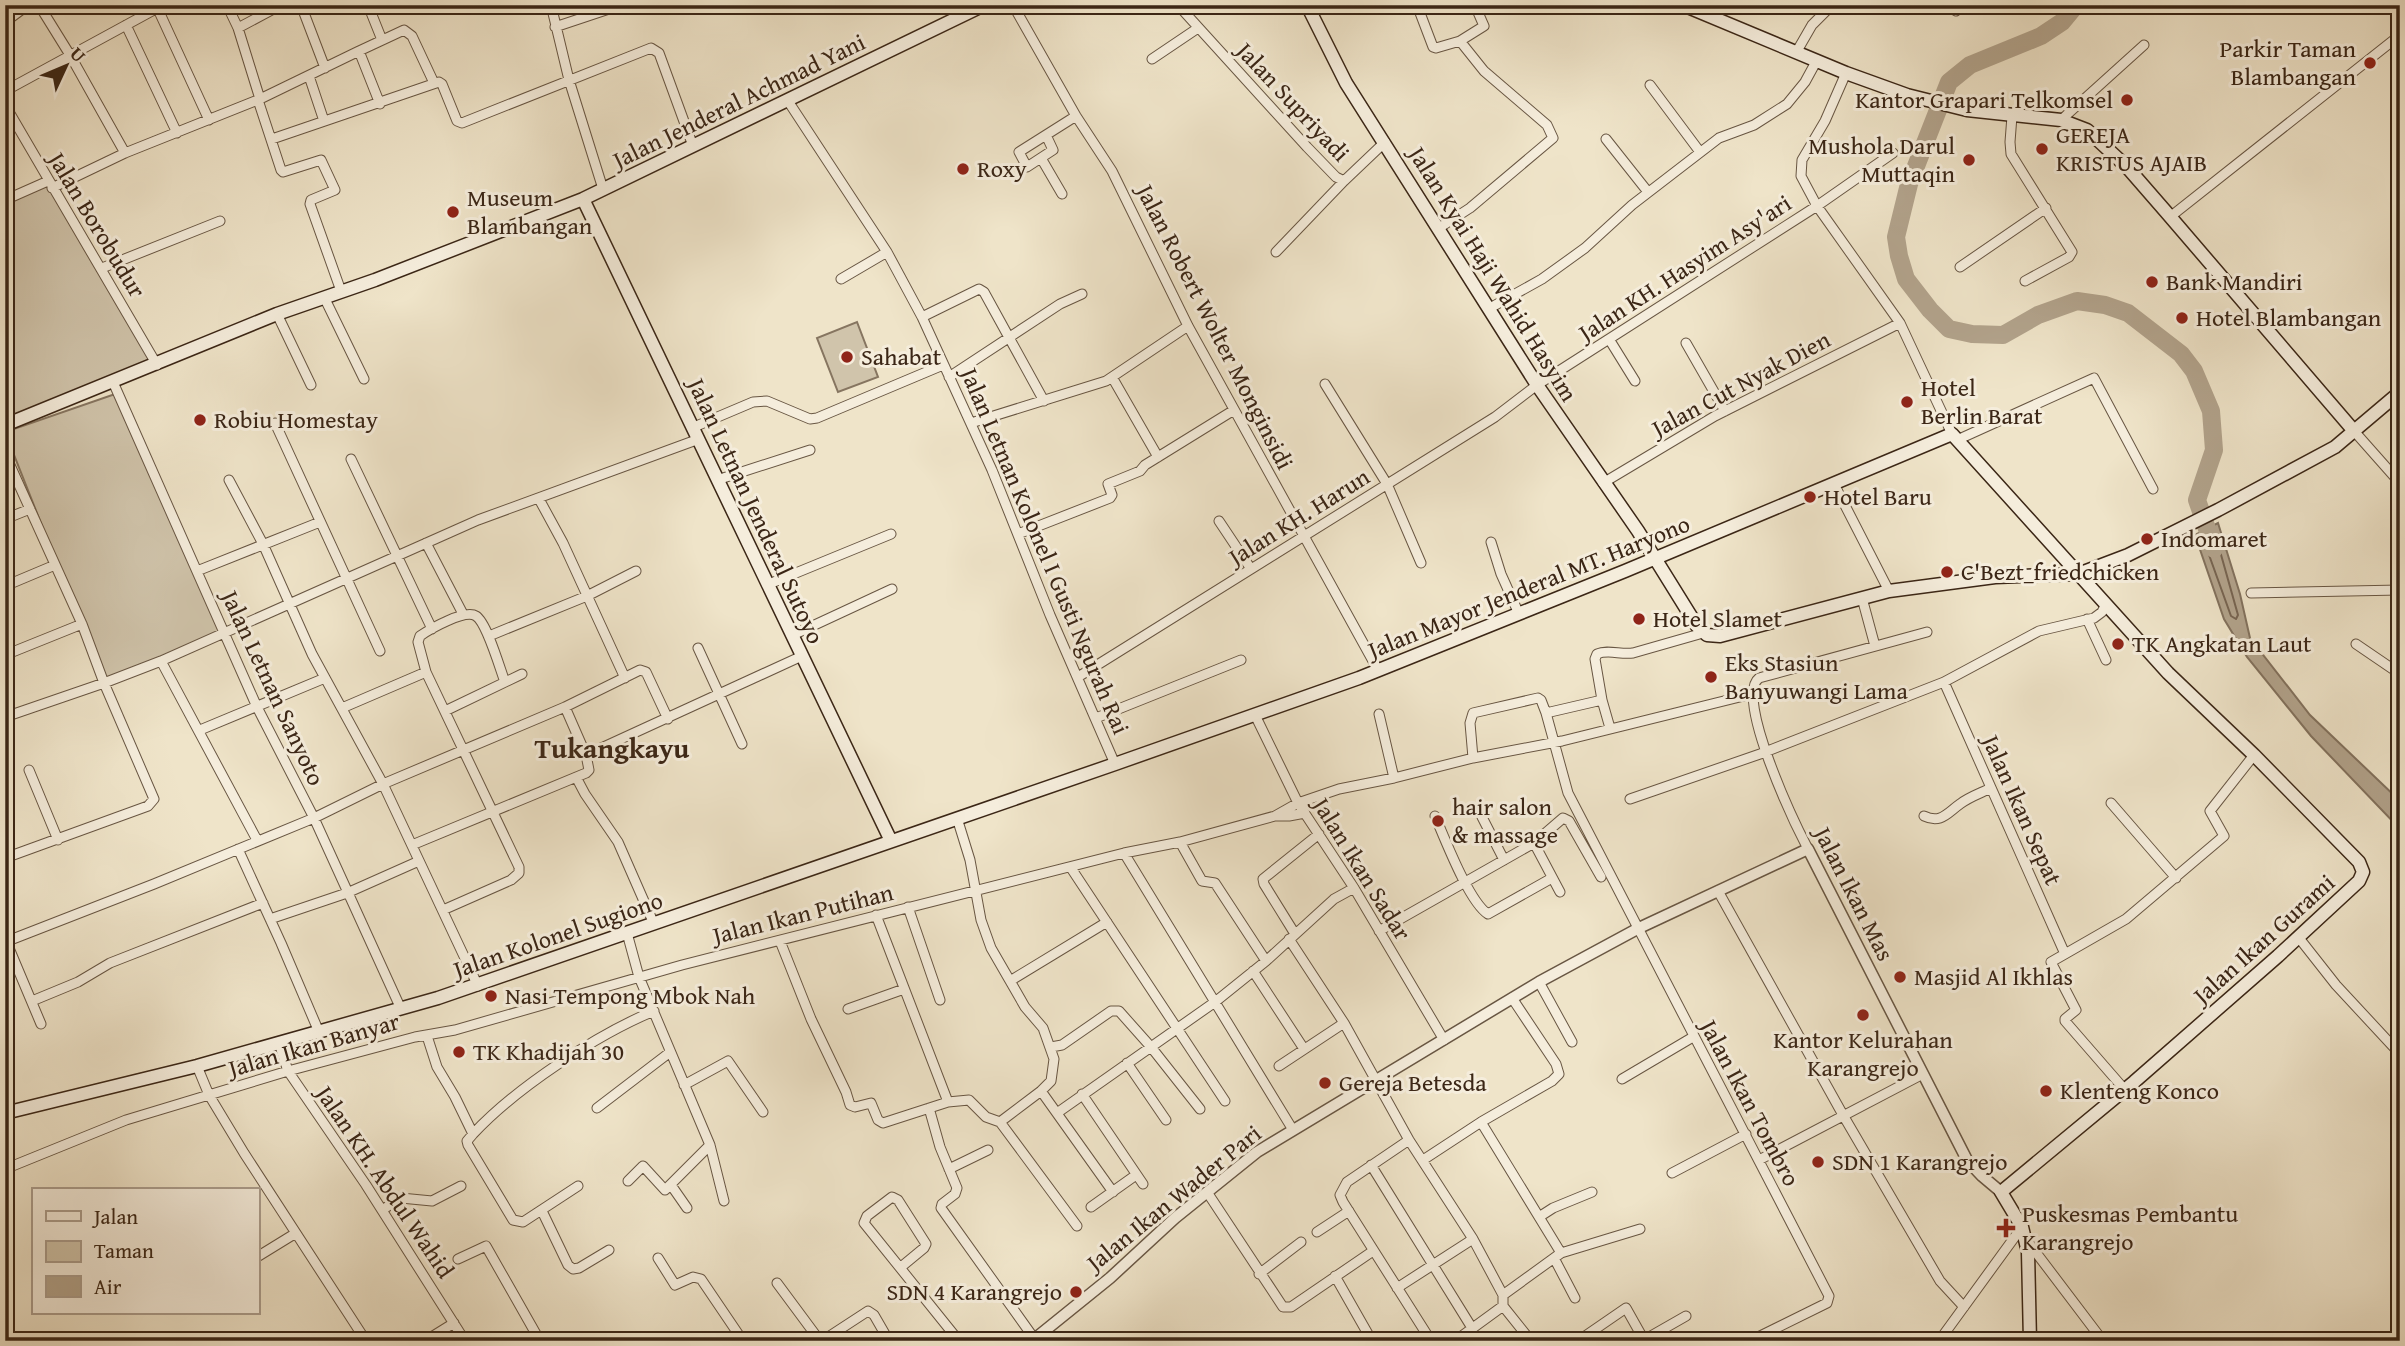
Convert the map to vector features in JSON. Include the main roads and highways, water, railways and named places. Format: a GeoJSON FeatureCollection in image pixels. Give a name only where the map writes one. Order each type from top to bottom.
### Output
{"type":"FeatureCollection","features":[{"type":"Feature","properties":{"kind":"main road","name":"Jalan Kyai Haji Wahid Hasyim"},"geometry":{"type":"LineString","coordinates":[[1307,5],[1346,83],[1537,385],[1656,558],[1690,617],[1703,633],[1713,636],[1729,634],[1889,591],[1995,577],[2078,574]]}},
{"type":"Feature","properties":{"kind":"main road"},"geometry":{"type":"LineString","coordinates":[[1683,5],[1846,73],[1907,95],[1967,110],[2061,120],[2080,126],[2095,135],[2170,217],[2354,431]]}},
{"type":"Feature","properties":{"kind":"main road","name":"Jalan Jenderal Achmad Yani"},"geometry":{"type":"LineString","coordinates":[[5,425],[277,314],[583,199],[983,6]]}},
{"type":"Feature","properties":{"kind":"main road","name":"Jalan Letnan Jenderal Sutoyo"},"geometry":{"type":"LineString","coordinates":[[583,199],[891,841]]}},
{"type":"Feature","properties":{"kind":"main road"},"geometry":{"type":"LineString","coordinates":[[2078,574],[2128,555],[2335,447],[2400,392]]}},
{"type":"Feature","properties":{"kind":"main road","name":"Jalan Mayor Jenderal MT. Haryono"},"geometry":{"type":"LineString","coordinates":[[1115,764],[1378,670],[1955,437]]}},
{"type":"Feature","properties":{"kind":"main road","name":"Jalan Ikan Gurami"},"geometry":{"type":"LineString","coordinates":[[1955,437],[2105,606],[2168,673],[2254,755],[2359,862],[2363,872],[2359,881],[2299,938],[2124,1090],[2001,1192],[2023,1233],[2028,1252],[2030,1341]]}},
{"type":"Feature","properties":{"kind":"main road","name":"Jalan Kolonel Sugiono"},"geometry":{"type":"LineString","coordinates":[[5,1113],[197,1066],[478,986],[1115,764]]}},
{"type":"Feature","properties":{"kind":"water"},"geometry":{"type":"Polygon","coordinates":[[[2218,523],[2240,594],[2250,638],[2310,715],[2400,801],[2400,829],[2311,736],[2247,657],[2224,619],[2195,535],[2218,523]]]}},
{"type":"Feature","properties":{"kind":"waterway"},"geometry":{"type":"LineString","coordinates":[[2076,5],[2062,22],[2041,36],[1970,65],[1949,82],[1909,184],[1896,237],[1899,256],[1906,279],[1949,329],[1972,334],[2003,335],[2038,315],[2077,301],[2105,305],[2128,313],[2181,354],[2194,371],[2211,411],[2214,450],[2197,500],[2214,549]]}},
{"type":"Feature","properties":{"kind":"place","name":"Parkir Taman Blambangan"},"geometry":{"type":"Point","coordinates":[2370,63]}},
{"type":"Feature","properties":{"kind":"place","name":"Kantor Grapari Telkomsel"},"geometry":{"type":"Point","coordinates":[2127,100]}},
{"type":"Feature","properties":{"kind":"place","name":"GEREJA KRISTUS AJAIB"},"geometry":{"type":"Point","coordinates":[2042,149]}},
{"type":"Feature","properties":{"kind":"place","name":"Mushola Darul Muttaqin"},"geometry":{"type":"Point","coordinates":[1969,160]}},
{"type":"Feature","properties":{"kind":"place","name":"Roxy"},"geometry":{"type":"Point","coordinates":[963,169]}},
{"type":"Feature","properties":{"kind":"place","name":"Museum Blambangan"},"geometry":{"type":"Point","coordinates":[453,212]}},
{"type":"Feature","properties":{"kind":"place","name":"Bank Mandiri"},"geometry":{"type":"Point","coordinates":[2152,282]}},
{"type":"Feature","properties":{"kind":"place","name":"Hotel Blambangan"},"geometry":{"type":"Point","coordinates":[2182,318]}},
{"type":"Feature","properties":{"kind":"place","name":"Sahabat"},"geometry":{"type":"Point","coordinates":[847,357]}},
{"type":"Feature","properties":{"kind":"place","name":"Hotel Berlin Barat"},"geometry":{"type":"Point","coordinates":[1907,402]}},
{"type":"Feature","properties":{"kind":"place","name":"Robiu Homestay"},"geometry":{"type":"Point","coordinates":[200,420]}},
{"type":"Feature","properties":{"kind":"place","name":"Hotel Baru"},"geometry":{"type":"Point","coordinates":[1810,497]}},
{"type":"Feature","properties":{"kind":"place","name":"Indomaret"},"geometry":{"type":"Point","coordinates":[2147,539]}},
{"type":"Feature","properties":{"kind":"place","name":"C'Bezt_friedchicken"},"geometry":{"type":"Point","coordinates":[1947,572]}},
{"type":"Feature","properties":{"kind":"place","name":"Hotel Slamet"},"geometry":{"type":"Point","coordinates":[1639,619]}},
{"type":"Feature","properties":{"kind":"place","name":"TK Angkatan Laut"},"geometry":{"type":"Point","coordinates":[2118,644]}},
{"type":"Feature","properties":{"kind":"place","name":"Eks Stasiun Banyuwangi Lama"},"geometry":{"type":"Point","coordinates":[1711,677]}},
{"type":"Feature","properties":{"kind":"place","name":"hair salon & massage"},"geometry":{"type":"Point","coordinates":[1438,821]}},
{"type":"Feature","properties":{"kind":"place","name":"Masjid Al Ikhlas"},"geometry":{"type":"Point","coordinates":[1900,977]}},
{"type":"Feature","properties":{"kind":"place","name":"Nasi Tempong Mbok Nah"},"geometry":{"type":"Point","coordinates":[491,996]}},
{"type":"Feature","properties":{"kind":"place","name":"Kantor Kelurahan Karangrejo"},"geometry":{"type":"Point","coordinates":[1863,1015]}},
{"type":"Feature","properties":{"kind":"place","name":"TK Khadijah 30"},"geometry":{"type":"Point","coordinates":[459,1052]}},
{"type":"Feature","properties":{"kind":"place","name":"Gereja Betesda"},"geometry":{"type":"Point","coordinates":[1325,1083]}},
{"type":"Feature","properties":{"kind":"place","name":"Klenteng Konco"},"geometry":{"type":"Point","coordinates":[2046,1091]}},
{"type":"Feature","properties":{"kind":"place","name":"SDN 1 Karangrejo"},"geometry":{"type":"Point","coordinates":[1818,1162]}},
{"type":"Feature","properties":{"kind":"place","name":"Puskesmas Pembantu Karangrejo"},"geometry":{"type":"Point","coordinates":[2006,1228]}},
{"type":"Feature","properties":{"kind":"place","name":"SDN 4 Karangrejo"},"geometry":{"type":"Point","coordinates":[1076,1292]}},
{"type":"Feature","properties":{"kind":"district","name":"Tukangkayu"},"geometry":{"type":"Point","coordinates":[612,748]}}]}
